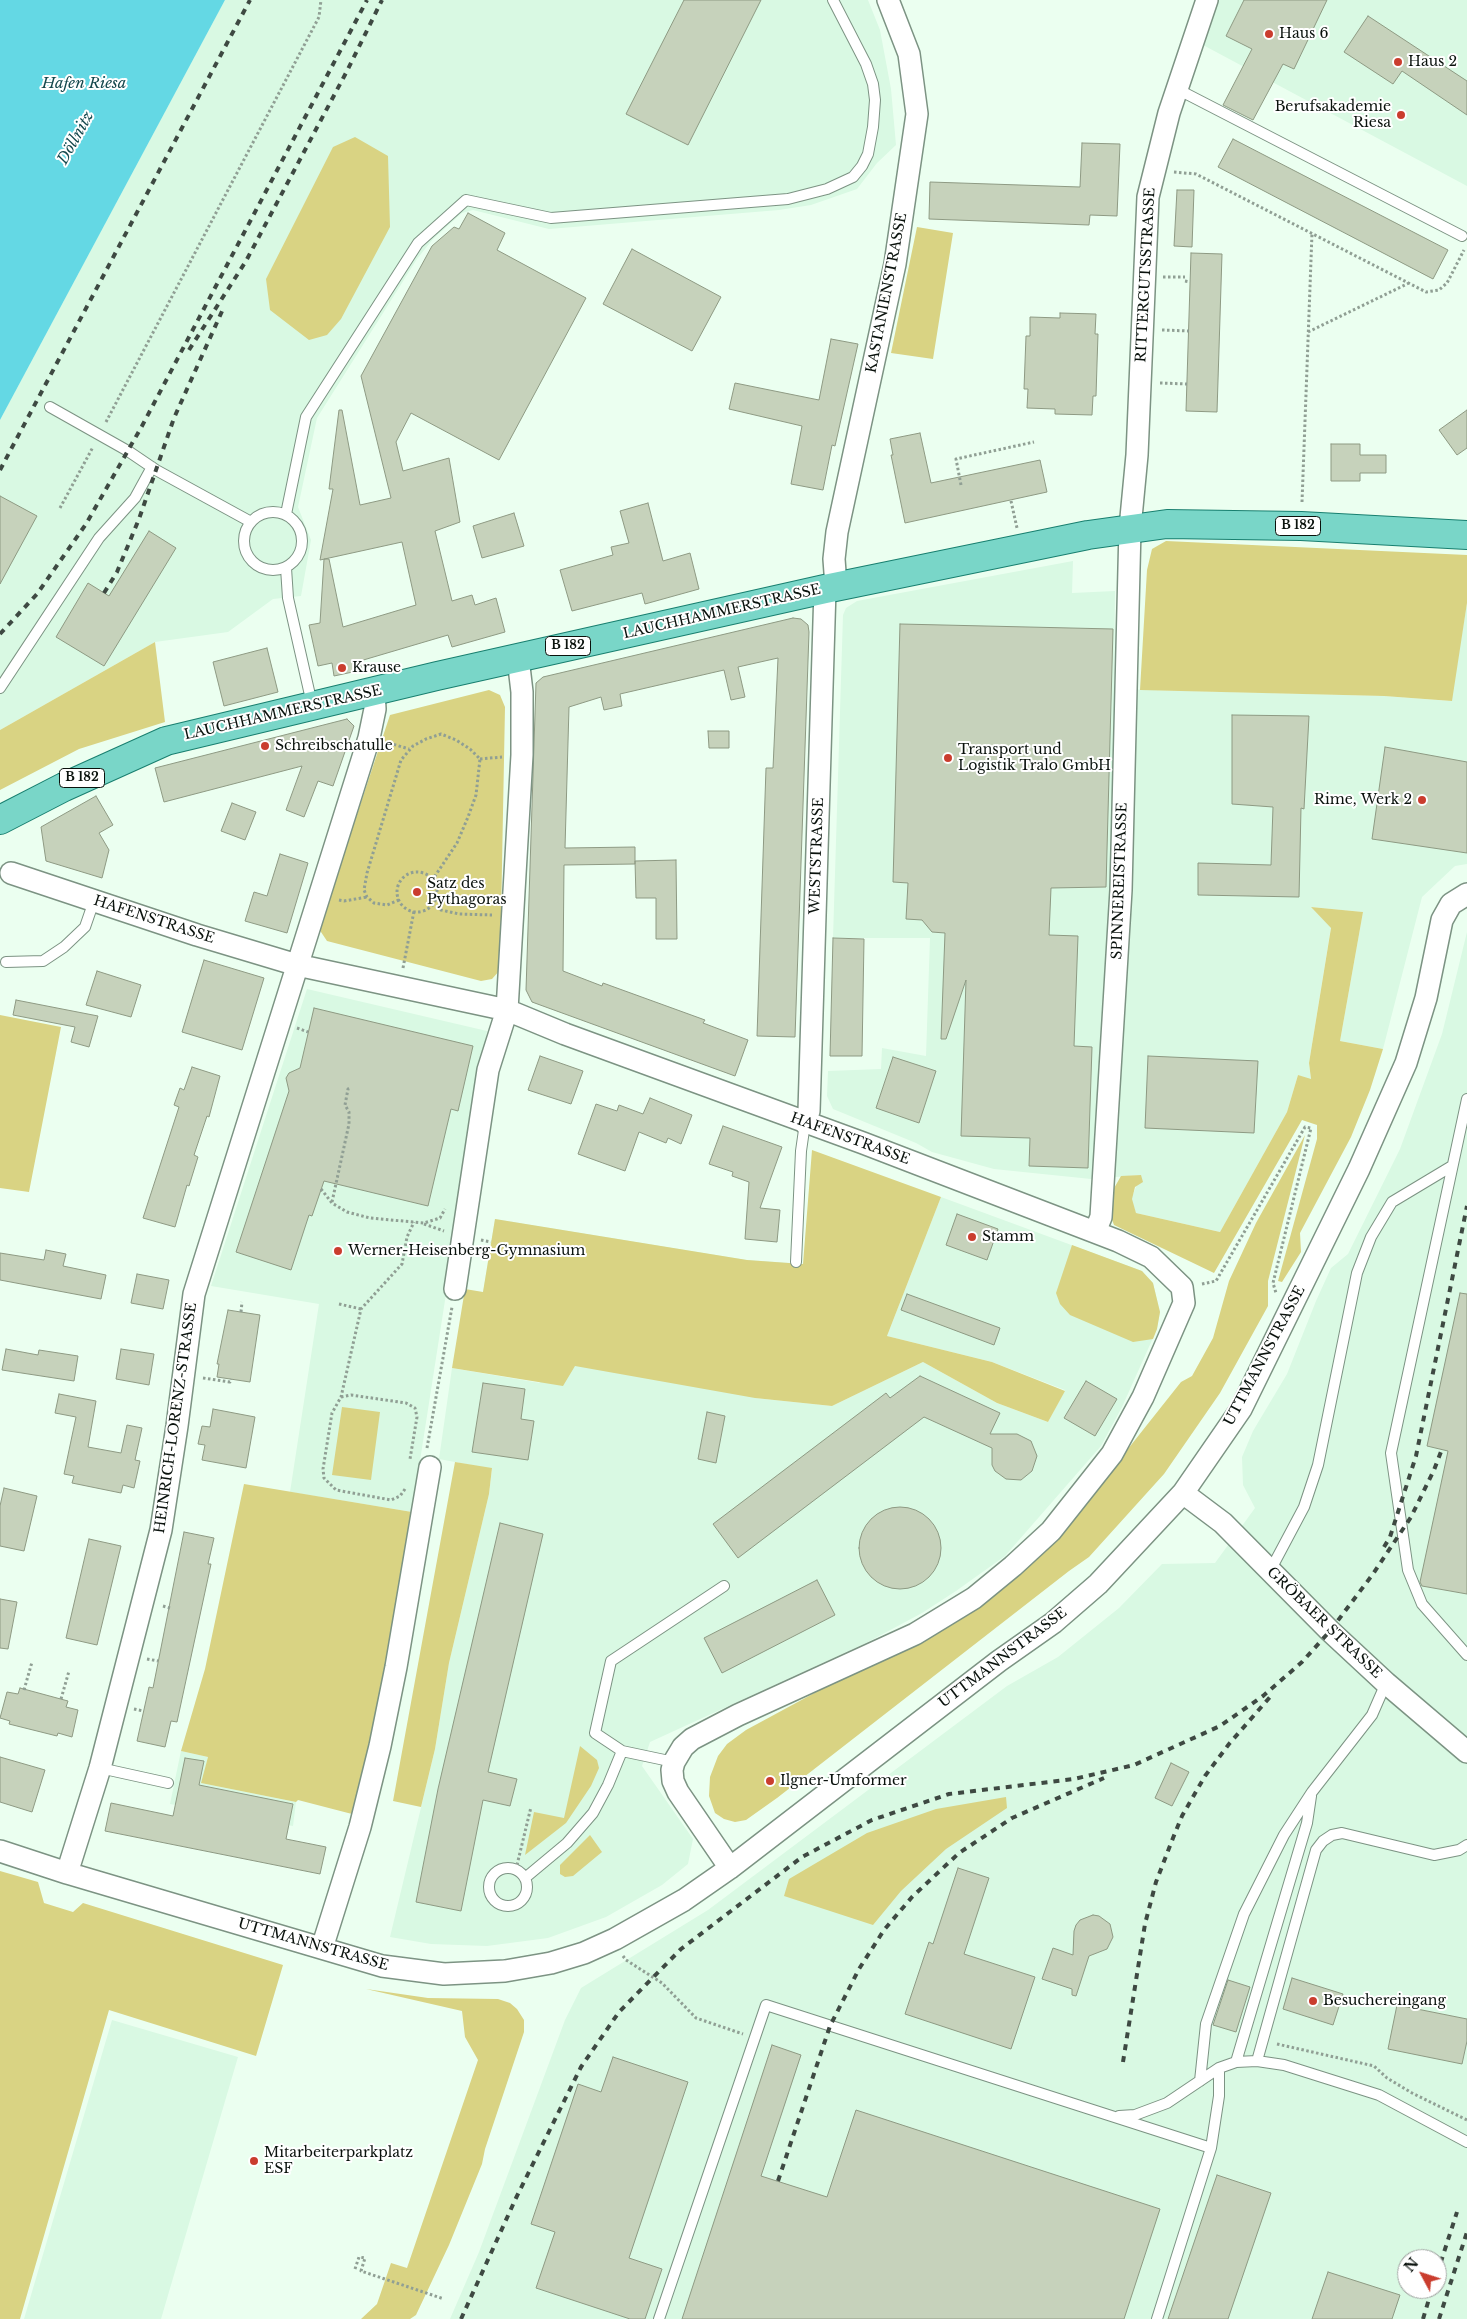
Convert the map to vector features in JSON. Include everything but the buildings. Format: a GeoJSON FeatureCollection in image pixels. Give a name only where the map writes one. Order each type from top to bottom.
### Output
{"type":"FeatureCollection","features":[{"type":"Feature","properties":{"kind":"main road","name":"LAUCHHAMMERSTRASSE"},"geometry":{"type":"LineString","coordinates":[[0,820],[80,779],[166,741],[313,705],[831,588],[1130,528],[1167,524],[1301,526],[1467,535]]}},
{"type":"Feature","properties":{"kind":"street","name":"KASTANIENSTRASSE"},"geometry":{"type":"LineString","coordinates":[[831,588],[837,532],[895,264],[916,114],[909,54],[888,0]]}},
{"type":"Feature","properties":{"kind":"street","name":"RITTERGUTSSTRASSE"},"geometry":{"type":"LineString","coordinates":[[1130,528],[1137,455],[1148,197],[1177,89],[1207,0]]}},
{"type":"Feature","properties":{"kind":"street","name":"SPINNEREISTRASSE"},"geometry":{"type":"LineString","coordinates":[[1096,1232],[1100,1217],[1121,890],[1130,528]]}},
{"type":"Feature","properties":{"kind":"street","name":"WESTSTRASSE"},"geometry":{"type":"LineString","coordinates":[[805,1123],[809,1111],[831,588]]}},
{"type":"Feature","properties":{"kind":"street"},"geometry":{"type":"LineString","coordinates":[[455,1289],[488,1070],[507,1010],[522,755],[522,692],[518,658]]}},
{"type":"Feature","properties":{"kind":"street","name":"HEINRICH-LORENZ-STRASSE"},"geometry":{"type":"LineString","coordinates":[[67,1874],[100,1768],[161,1530],[194,1294],[369,738],[375,709],[374,691]]}},
{"type":"Feature","properties":{"kind":"street","name":"HAFENSTRASSE"},"geometry":{"type":"LineString","coordinates":[[11,873],[297,965],[507,1010],[574,1037],[1096,1232],[1151,1257],[1182,1287]]}},
{"type":"Feature","properties":{"kind":"street","name":"UTTMANNSTRASSE"},"geometry":{"type":"LineString","coordinates":[[0,1851],[67,1874],[382,1966],[444,1974],[505,1971],[551,1963],[584,1953],[615,1940],[684,1900],[730,1868],[890,1743],[1053,1622],[1098,1584],[1183,1493],[1241,1408],[1359,1169],[1406,1063],[1426,998],[1442,920],[1452,904],[1467,894]]}},
{"type":"Feature","properties":{"kind":"street"},"geometry":{"type":"LineString","coordinates":[[730,1868],[678,1792],[673,1781],[672,1770],[674,1762],[683,1747],[692,1740],[808,1682],[915,1634],[974,1598],[1051,1531],[1112,1454],[1143,1397],[1184,1303],[1182,1287]]}},
{"type":"Feature","properties":{"kind":"street"},"geometry":{"type":"LineString","coordinates":[[322,1948],[360,1827],[380,1746],[396,1667],[420,1464]]}},
{"type":"Feature","properties":{"kind":"street","name":"GRÖBAER STRASSE"},"geometry":{"type":"LineString","coordinates":[[1183,1493],[1223,1523],[1330,1631],[1386,1683],[1467,1752]]}},
{"type":"Feature","properties":{"kind":"lane"},"geometry":{"type":"LineString","coordinates":[[286,514],[306,417],[418,243],[466,200],[551,218],[788,199],[827,189],[853,177],[862,166],[868,154],[873,127],[874,84],[866,64],[833,0]]}},
{"type":"Feature","properties":{"kind":"lane"},"geometry":{"type":"LineString","coordinates":[[1177,89],[1462,236]]}},
{"type":"Feature","properties":{"kind":"lane"},"geometry":{"type":"LineString","coordinates":[[50,407],[251,522]]}},
{"type":"Feature","properties":{"kind":"lane"},"geometry":{"type":"LineString","coordinates":[[0,688],[99,538],[135,498],[152,467]]}},
{"type":"Feature","properties":{"kind":"lane"},"geometry":{"type":"LineString","coordinates":[[266,512],[286,514],[300,527],[303,536],[300,555],[286,568],[276,571],[266,570],[257,566],[245,550],[246,531],[251,522],[266,512]]}},
{"type":"Feature","properties":{"kind":"lane"},"geometry":{"type":"LineString","coordinates":[[286,568],[288,598],[313,705]]}},
{"type":"Feature","properties":{"kind":"lane"},"geometry":{"type":"LineString","coordinates":[[6,962],[43,961],[64,947],[85,927],[94,901]]}},
{"type":"Feature","properties":{"kind":"lane"},"geometry":{"type":"LineString","coordinates":[[1467,1099],[1391,1453],[1408,1570],[1422,1604],[1467,1656]]}},
{"type":"Feature","properties":{"kind":"lane"},"geometry":{"type":"LineString","coordinates":[[796,1262],[800,1151],[805,1123]]}},
{"type":"Feature","properties":{"kind":"lane"},"geometry":{"type":"LineString","coordinates":[[1270,1571],[1304,1507],[1318,1465],[1357,1273],[1372,1237],[1392,1202],[1452,1166]]}},
{"type":"Feature","properties":{"kind":"lane"},"geometry":{"type":"LineString","coordinates":[[674,1762],[622,1751],[595,1733],[611,1661],[724,1586]]}},
{"type":"Feature","properties":{"kind":"lane"},"geometry":{"type":"LineString","coordinates":[[1200,2081],[1206,2024],[1244,1914],[1284,1836],[1312,1792],[1372,1715],[1386,1683]]}},
{"type":"Feature","properties":{"kind":"lane"},"geometry":{"type":"LineString","coordinates":[[525,1878],[568,1843],[589,1819],[600,1803],[622,1751]]}},
{"type":"Feature","properties":{"kind":"lane"},"geometry":{"type":"LineString","coordinates":[[100,1768],[168,1783]]}},
{"type":"Feature","properties":{"kind":"lane"},"geometry":{"type":"LineString","coordinates":[[1236,2062],[1307,1823],[1312,1792]]}},
{"type":"Feature","properties":{"kind":"lane"},"geometry":{"type":"LineString","coordinates":[[1257,2061],[1316,1850],[1323,1841],[1332,1835],[1342,1833],[1434,1855],[1459,1850],[1467,1845]]}},
{"type":"Feature","properties":{"kind":"lane"},"geometry":{"type":"LineString","coordinates":[[503,1868],[517,1870],[525,1878],[527,1884],[526,1894],[518,1903],[507,1906],[499,1904],[493,1900],[489,1889],[489,1881],[493,1874],[503,1868]]}},
{"type":"Feature","properties":{"kind":"lane"},"geometry":{"type":"LineString","coordinates":[[659,2319],[766,2005],[1211,2148]]}},
{"type":"Feature","properties":{"kind":"lane"},"geometry":{"type":"LineString","coordinates":[[1114,2117],[1135,2115],[1167,2103],[1219,2068],[1236,2062],[1257,2061],[1284,2065],[1379,2095],[1467,2142]]}},
{"type":"Feature","properties":{"kind":"lane"},"geometry":{"type":"LineString","coordinates":[[1157,2319],[1211,2148],[1219,2096],[1219,2068]]}},
{"type":"Feature","properties":{"kind":"path"},"geometry":{"type":"LineString","coordinates":[[60,508],[319,17],[321,0]]}},
{"type":"Feature","properties":{"kind":"path"},"geometry":{"type":"LineString","coordinates":[[1154,169],[1196,174],[1426,292],[1439,290],[1447,283],[1465,248],[1462,236]]}},
{"type":"Feature","properties":{"kind":"path"},"geometry":{"type":"LineString","coordinates":[[1301,526],[1312,233]]}},
{"type":"Feature","properties":{"kind":"path"},"geometry":{"type":"LineString","coordinates":[[1185,281],[1190,282]]}},
{"type":"Feature","properties":{"kind":"path"},"geometry":{"type":"LineString","coordinates":[[1308,332],[1408,283]]}},
{"type":"Feature","properties":{"kind":"path"},"geometry":{"type":"LineString","coordinates":[[1142,330],[1189,331]]}},
{"type":"Feature","properties":{"kind":"path"},"geometry":{"type":"LineString","coordinates":[[1140,383],[1187,384]]}},
{"type":"Feature","properties":{"kind":"path"},"geometry":{"type":"LineString","coordinates":[[961,485],[956,459],[1034,442]]}},
{"type":"Feature","properties":{"kind":"path"},"geometry":{"type":"LineString","coordinates":[[399,900],[387,905],[380,905],[367,897],[364,890],[367,872],[400,760],[413,746],[441,734],[456,740],[480,759],[476,795],[468,817],[457,843],[432,879]]}},
{"type":"Feature","properties":{"kind":"path"},"geometry":{"type":"LineString","coordinates":[[420,872],[432,879],[437,891],[432,904],[423,910],[414,911],[403,906],[399,900],[398,887],[400,881],[409,874],[420,872]]}},
{"type":"Feature","properties":{"kind":"path"},"geometry":{"type":"LineString","coordinates":[[320,895],[344,901],[367,897]]}},
{"type":"Feature","properties":{"kind":"path"},"geometry":{"type":"LineString","coordinates":[[432,904],[441,910],[459,914],[512,916]]}},
{"type":"Feature","properties":{"kind":"path"},"geometry":{"type":"LineString","coordinates":[[399,988],[414,911]]}},
{"type":"Feature","properties":{"kind":"path"},"geometry":{"type":"LineString","coordinates":[[332,1203],[349,1124],[349,1112],[345,1105],[348,1089],[351,1088]]}},
{"type":"Feature","properties":{"kind":"path"},"geometry":{"type":"LineString","coordinates":[[1182,1287],[1216,1281],[1305,1127],[1311,1128],[1273,1283],[1275,1292],[1294,1303]]}},
{"type":"Feature","properties":{"kind":"path"},"geometry":{"type":"LineString","coordinates":[[321,1189],[332,1203],[346,1212],[370,1218],[424,1223],[440,1218],[448,1204]]}},
{"type":"Feature","properties":{"kind":"path"},"geometry":{"type":"LineString","coordinates":[[407,1480],[405,1489],[400,1496],[391,1500],[336,1490],[324,1478],[323,1469],[332,1413],[341,1397],[361,1309],[402,1264],[407,1237],[414,1222]]}},
{"type":"Feature","properties":{"kind":"path"},"geometry":{"type":"LineString","coordinates":[[420,1464],[425,1457],[455,1289]]}},
{"type":"Feature","properties":{"kind":"path"},"geometry":{"type":"LineString","coordinates":[[241,1312],[242,1302]]}},
{"type":"Feature","properties":{"kind":"path"},"geometry":{"type":"LineString","coordinates":[[339,1304],[361,1309]]}},
{"type":"Feature","properties":{"kind":"path"},"geometry":{"type":"LineString","coordinates":[[183,1375],[230,1382],[231,1380]]}},
{"type":"Feature","properties":{"kind":"path"},"geometry":{"type":"LineString","coordinates":[[341,1397],[351,1395],[406,1403],[414,1408],[417,1417],[420,1464]]}},
{"type":"Feature","properties":{"kind":"path"},"geometry":{"type":"LineString","coordinates":[[24,1690],[32,1662]]}},
{"type":"Feature","properties":{"kind":"path"},"geometry":{"type":"LineString","coordinates":[[61,1699],[69,1671]]}},
{"type":"Feature","properties":{"kind":"path"},"geometry":{"type":"LineString","coordinates":[[517,1870],[531,1808]]}},
{"type":"Feature","properties":{"kind":"path"},"geometry":{"type":"LineString","coordinates":[[626,1960],[662,1983],[696,2018],[755,2038]]}},
{"type":"Feature","properties":{"kind":"path"},"geometry":{"type":"LineString","coordinates":[[355,2269],[359,2257],[365,2258],[361,2271],[444,2299]]}},
{"type":"Feature","properties":{"kind":"shaded area"},"geometry":{"type":"Polygon","coordinates":[[[225,0],[868,0],[880,30],[891,89],[896,145],[877,163],[857,189],[811,205],[779,210],[549,229],[473,210],[462,213],[433,239],[417,259],[317,418],[298,507],[311,540],[301,596],[273,599],[228,632],[155,642],[0,730],[0,420],[225,0]]]}},
{"type":"Feature","properties":{"kind":"shaded area","name":"Berufsakademie Riesa"},"geometry":{"type":"Polygon","coordinates":[[[1218,0],[1467,0],[1467,186],[1203,45],[1218,0]]]}},
{"type":"Feature","properties":{"kind":"shaded area"},"geometry":{"type":"Polygon","coordinates":[[[355,137],[388,156],[390,227],[341,319],[327,335],[309,340],[270,310],[266,279],[333,147],[355,137]]]}},
{"type":"Feature","properties":{"kind":"shaded area"},"geometry":{"type":"Polygon","coordinates":[[[917,227],[953,233],[933,359],[891,353],[917,227]]]}},
{"type":"Feature","properties":{"kind":"shaded area"},"geometry":{"type":"Polygon","coordinates":[[[1166,541],[1467,555],[1467,603],[1452,701],[1384,696],[1140,690],[1147,570],[1152,549],[1166,541]]]}},
{"type":"Feature","properties":{"kind":"shaded area"},"geometry":{"type":"Polygon","coordinates":[[[1073,561],[1072,593],[1115,591],[1114,689],[1384,696],[1451,701],[1467,603],[1467,864],[1455,866],[1422,897],[1383,1049],[1340,1041],[1363,912],[1311,907],[1331,927],[1309,1063],[1311,1080],[1298,1075],[1287,1112],[1220,1232],[1136,1213],[1131,1199],[1141,1175],[1091,1179],[994,1169],[932,1152],[916,1143],[833,1109],[827,1096],[828,1071],[881,1069],[882,1048],[926,1056],[930,938],[833,938],[843,615],[846,608],[857,601],[1073,561]]]}},
{"type":"Feature","properties":{"kind":"shaded area"},"geometry":{"type":"Polygon","coordinates":[[[155,642],[165,722],[79,749],[0,790],[0,730],[155,642]]]}},
{"type":"Feature","properties":{"kind":"shaded area"},"geometry":{"type":"Polygon","coordinates":[[[489,690],[500,695],[505,707],[500,970],[492,979],[481,981],[327,941],[319,929],[390,715],[489,690]]]}},
{"type":"Feature","properties":{"kind":"shaded area"},"geometry":{"type":"Polygon","coordinates":[[[1311,907],[1363,912],[1340,1041],[1383,1049],[1370,1090],[1351,1137],[1300,1233],[1301,1252],[1282,1282],[1278,1281],[1317,1139],[1317,1125],[1302,1120],[1214,1273],[1114,1225],[1109,1212],[1113,1190],[1121,1176],[1141,1175],[1143,1182],[1135,1187],[1132,1199],[1136,1213],[1220,1232],[1287,1112],[1298,1075],[1311,1079],[1309,1063],[1331,928],[1311,907]]]}},
{"type":"Feature","properties":{"kind":"shaded area"},"geometry":{"type":"Polygon","coordinates":[[[1467,932],[1467,2319],[450,2319],[479,2252],[565,2020],[581,1988],[708,1910],[1007,1686],[1058,1657],[1119,1608],[1162,1564],[1215,1563],[1255,1508],[1243,1485],[1242,1457],[1253,1431],[1287,1374],[1331,1268],[1348,1254],[1400,1149],[1442,1034],[1467,932]]]}},
{"type":"Feature","properties":{"kind":"shaded area","name":"Werner-Heisenberg-Gymnasium"},"geometry":{"type":"Polygon","coordinates":[[[307,989],[487,1031],[412,1512],[290,1492],[319,1304],[211,1286],[307,989]]]}},
{"type":"Feature","properties":{"kind":"shaded area"},"geometry":{"type":"Polygon","coordinates":[[[0,1015],[61,1027],[29,1192],[0,1188],[0,1015]]]}},
{"type":"Feature","properties":{"kind":"shaded area"},"geometry":{"type":"Polygon","coordinates":[[[1305,1135],[1268,1281],[1268,1306],[1220,1393],[1164,1474],[1089,1557],[777,1798],[746,1820],[735,1822],[724,1819],[715,1813],[709,1796],[710,1777],[718,1756],[727,1744],[746,1730],[844,1677],[1055,1541],[1181,1382],[1192,1376],[1213,1338],[1229,1281],[1256,1223],[1305,1135]]]}},
{"type":"Feature","properties":{"kind":"shaded area"},"geometry":{"type":"Polygon","coordinates":[[[812,1150],[941,1197],[887,1336],[992,1362],[1065,1391],[1048,1422],[997,1403],[923,1362],[832,1406],[755,1398],[575,1366],[563,1386],[452,1368],[465,1289],[483,1292],[495,1219],[747,1260],[803,1264],[812,1150]]]}},
{"type":"Feature","properties":{"kind":"shaded area"},"geometry":{"type":"Polygon","coordinates":[[[941,1197],[1142,1271],[1153,1283],[1160,1312],[1157,1329],[1122,1407],[1101,1446],[1005,1556],[956,1591],[922,1613],[866,1643],[650,1742],[642,1766],[693,1839],[688,1864],[662,1885],[606,1917],[548,1938],[487,1946],[431,1944],[390,1937],[435,1749],[449,1663],[489,1494],[492,1469],[439,1459],[452,1368],[540,1383],[483,1292],[495,1219],[747,1260],[803,1264],[755,1398],[832,1406],[923,1362],[997,1403],[1048,1422],[1065,1390],[992,1362],[887,1336],[941,1197]]]}},
{"type":"Feature","properties":{"kind":"shaded area"},"geometry":{"type":"Polygon","coordinates":[[[1072,1245],[1142,1271],[1153,1283],[1160,1312],[1153,1339],[1133,1342],[1070,1315],[1060,1304],[1056,1293],[1072,1245]]]}},
{"type":"Feature","properties":{"kind":"shaded area"},"geometry":{"type":"Polygon","coordinates":[[[342,1407],[380,1412],[371,1480],[332,1475],[342,1407]]]}},
{"type":"Feature","properties":{"kind":"shaded area"},"geometry":{"type":"Polygon","coordinates":[[[455,1462],[492,1468],[489,1494],[449,1663],[435,1749],[421,1807],[393,1801],[455,1462]]]}},
{"type":"Feature","properties":{"kind":"shaded area"},"geometry":{"type":"Polygon","coordinates":[[[244,1484],[412,1512],[380,1705],[352,1814],[298,1800],[296,1802],[201,1783],[208,1757],[181,1751],[205,1669],[244,1484]]]}},
{"type":"Feature","properties":{"kind":"shaded area"},"geometry":{"type":"Polygon","coordinates":[[[580,1746],[597,1760],[599,1768],[591,1786],[566,1823],[525,1855],[534,1812],[564,1818],[580,1746]]]}},
{"type":"Feature","properties":{"kind":"shaded area"},"geometry":{"type":"Polygon","coordinates":[[[181,1751],[208,1757],[202,1783],[296,1802],[293,1826],[170,1804],[181,1751]]]}},
{"type":"Feature","properties":{"kind":"shaded area"},"geometry":{"type":"Polygon","coordinates":[[[1006,1797],[1007,1808],[946,1849],[901,1891],[873,1925],[784,1896],[789,1879],[867,1833],[936,1809],[1006,1797]]]}},
{"type":"Feature","properties":{"kind":"shaded area"},"geometry":{"type":"Polygon","coordinates":[[[590,1835],[602,1852],[573,1876],[565,1877],[560,1874],[560,1865],[590,1835]]]}},
{"type":"Feature","properties":{"kind":"shaded area"},"geometry":{"type":"Polygon","coordinates":[[[0,1871],[38,1882],[44,1903],[73,1912],[83,1903],[283,1965],[256,2056],[109,2010],[20,2319],[0,2319],[0,1871]]]}},
{"type":"Feature","properties":{"kind":"shaded area"},"geometry":{"type":"Polygon","coordinates":[[[366,1989],[428,1998],[498,1999],[510,2003],[517,2009],[524,2020],[524,2032],[485,2149],[482,2164],[449,2245],[416,2315],[410,2319],[361,2319],[377,2304],[391,2263],[407,2268],[478,2060],[465,2037],[462,2011],[366,1989]]]}},
{"type":"Feature","properties":{"kind":"shaded area"},"geometry":{"type":"Polygon","coordinates":[[[112,2020],[238,2057],[161,2319],[24,2319],[112,2020]]]}},
{"type":"Feature","properties":{"kind":"water","name":"Hafen Riesa"},"geometry":{"type":"Polygon","coordinates":[[[0,0],[225,0],[0,420],[0,0]]]}},
{"type":"Feature","properties":{"kind":"railway"},"geometry":{"type":"LineString","coordinates":[[0,470],[250,0]]}},
{"type":"Feature","properties":{"kind":"railway"},"geometry":{"type":"LineString","coordinates":[[0,634],[37,594],[86,524],[142,426],[367,0]]}},
{"type":"Feature","properties":{"kind":"railway"},"geometry":{"type":"LineString","coordinates":[[189,350],[246,261],[347,71],[382,0]]}},
{"type":"Feature","properties":{"kind":"railway"},"geometry":{"type":"LineString","coordinates":[[104,593],[117,572],[139,519],[174,418],[223,309]]}},
{"type":"Feature","properties":{"kind":"railway"},"geometry":{"type":"LineString","coordinates":[[1384,1547],[1390,1537],[1416,1456],[1467,1206]]}},
{"type":"Feature","properties":{"kind":"railway"},"geometry":{"type":"LineString","coordinates":[[461,2319],[516,2198],[581,2067],[619,2012],[681,1949],[802,1857],[872,1820],[949,1794],[1074,1779],[1134,1765],[1220,1726],[1263,1696],[1302,1662],[1330,1631],[1373,1574],[1411,1517],[1442,1449]]}},
{"type":"Feature","properties":{"kind":"railway"},"geometry":{"type":"LineString","coordinates":[[1123,2062],[1145,1924],[1156,1882],[1173,1838],[1182,1816],[1205,1776],[1229,1744],[1270,1697]]}},
{"type":"Feature","properties":{"kind":"railway"},"geometry":{"type":"LineString","coordinates":[[778,2181],[830,2026],[859,1969],[884,1930],[912,1897],[959,1853],[1012,1818],[1104,1778]]}},
{"type":"Feature","properties":{"kind":"railway"},"geometry":{"type":"LineString","coordinates":[[1445,2249],[1457,2212]]}},
{"type":"Feature","properties":{"kind":"railway"},"geometry":{"type":"LineString","coordinates":[[1439,2319],[1467,2232]]}},
{"type":"Feature","properties":{"kind":"railway"},"geometry":{"type":"LineString","coordinates":[[1423,2319],[1429,2299]]}},
{"type":"Feature","properties":{"kind":"place","name":"Haus 6"},"geometry":{"type":"Point","coordinates":[1269,34]}},
{"type":"Feature","properties":{"kind":"place","name":"Haus 2"},"geometry":{"type":"Point","coordinates":[1398,62]}},
{"type":"Feature","properties":{"kind":"place","name":"Berufsakademie Riesa"},"geometry":{"type":"Point","coordinates":[1401,115]}},
{"type":"Feature","properties":{"kind":"place","name":"Krause"},"geometry":{"type":"Point","coordinates":[342,668]}},
{"type":"Feature","properties":{"kind":"place","name":"Schreibschatulle"},"geometry":{"type":"Point","coordinates":[265,746]}},
{"type":"Feature","properties":{"kind":"place","name":"Transport und Logistik Tralo GmbH"},"geometry":{"type":"Point","coordinates":[948,758]}},
{"type":"Feature","properties":{"kind":"place","name":"Rime, Werk 2"},"geometry":{"type":"Point","coordinates":[1422,800]}},
{"type":"Feature","properties":{"kind":"place","name":"Satz des Pythagoras"},"geometry":{"type":"Point","coordinates":[417,892]}},
{"type":"Feature","properties":{"kind":"place","name":"Stamm"},"geometry":{"type":"Point","coordinates":[972,1237]}},
{"type":"Feature","properties":{"kind":"place","name":"Werner-Heisenberg-Gymnasium"},"geometry":{"type":"Point","coordinates":[338,1251]}},
{"type":"Feature","properties":{"kind":"place","name":"Ilgner-Umformer"},"geometry":{"type":"Point","coordinates":[770,1781]}},
{"type":"Feature","properties":{"kind":"place","name":"Besuchereingang"},"geometry":{"type":"Point","coordinates":[1313,2001]}},
{"type":"Feature","properties":{"kind":"place","name":"Mitarbeiterparkplatz ESF"},"geometry":{"type":"Point","coordinates":[254,2161]}},
{"type":"Feature","properties":{"kind":"water label","name":"Döllnitz"},"geometry":{"type":"Point","coordinates":[76,138]}}]}
